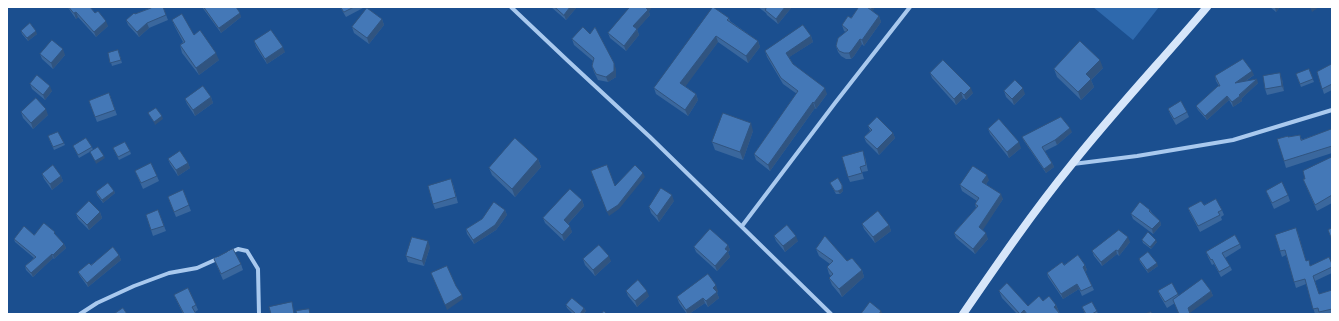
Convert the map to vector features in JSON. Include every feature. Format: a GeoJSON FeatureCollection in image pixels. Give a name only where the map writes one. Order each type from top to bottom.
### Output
{"type":"FeatureCollection","features":[{"type":"Feature","properties":{"kind":"main road"},"geometry":{"type":"LineString","coordinates":[[963,314],[1030,218],[1072,164],[1107,121],[1207,7]]}},
{"type":"Feature","properties":{"kind":"street"},"geometry":{"type":"LineString","coordinates":[[511,7],[650,137],[831,314]]}},
{"type":"Feature","properties":{"kind":"street"},"geometry":{"type":"LineString","coordinates":[[742,226],[910,7]]}},
{"type":"Feature","properties":{"kind":"street"},"geometry":{"type":"LineString","coordinates":[[1072,164],[1137,156],[1234,140],[1332,110]]}},
{"type":"Feature","properties":{"kind":"street"},"geometry":{"type":"LineString","coordinates":[[80,314],[97,303],[134,286],[169,273],[197,268],[238,249],[247,251],[258,269],[259,314]]}},
{"type":"Feature","properties":{"kind":"shaded area"},"geometry":{"type":"Polygon","coordinates":[[[1093,7],[1159,7],[1133,40],[1093,7]]]}},
{"type":"Feature","properties":{"kind":"building"},"geometry":{"type":"Polygon","coordinates":[[[69,7],[90,7],[95,13],[98,11],[106,21],[94,32],[76,12],[74,13],[69,7]]]}},
{"type":"Feature","properties":{"kind":"building"},"geometry":{"type":"Polygon","coordinates":[[[151,7],[163,7],[166,15],[147,23],[137,32],[126,20],[134,13],[135,14],[151,7]]]}},
{"type":"Feature","properties":{"kind":"building"},"geometry":{"type":"Polygon","coordinates":[[[204,7],[236,7],[240,13],[219,28],[204,7]]]}},
{"type":"Feature","properties":{"kind":"building"},"geometry":{"type":"Polygon","coordinates":[[[341,7],[354,7],[344,12],[341,7]]]}},
{"type":"Feature","properties":{"kind":"building"},"geometry":{"type":"Polygon","coordinates":[[[555,7],[570,7],[564,15],[555,7]]]}},
{"type":"Feature","properties":{"kind":"building"},"geometry":{"type":"Polygon","coordinates":[[[630,7],[645,7],[648,10],[633,26],[637,29],[624,46],[608,33],[630,7]]]}},
{"type":"Feature","properties":{"kind":"building"},"geometry":{"type":"Polygon","coordinates":[[[713,7],[729,18],[727,20],[758,41],[746,56],[716,36],[680,83],[696,94],[685,110],[654,88],[713,7]]]}},
{"type":"Feature","properties":{"kind":"building"},"geometry":{"type":"Polygon","coordinates":[[[764,7],[785,7],[776,19],[765,10],[766,9],[764,7]]]}},
{"type":"Feature","properties":{"kind":"building"},"geometry":{"type":"Polygon","coordinates":[[[859,7],[867,7],[879,16],[862,40],[860,39],[849,53],[844,53],[839,51],[836,46],[838,38],[848,30],[842,25],[848,16],[851,18],[859,7]]]}},
{"type":"Feature","properties":{"kind":"building"},"geometry":{"type":"Polygon","coordinates":[[[367,8],[382,19],[367,38],[352,27],[367,8]]]}},
{"type":"Feature","properties":{"kind":"building"},"geometry":{"type":"Polygon","coordinates":[[[182,14],[194,35],[200,30],[216,53],[196,68],[180,45],[185,42],[172,20],[182,14]]]}},
{"type":"Feature","properties":{"kind":"building"},"geometry":{"type":"Polygon","coordinates":[[[30,23],[36,31],[27,38],[21,31],[30,23]]]}},
{"type":"Feature","properties":{"kind":"building"},"geometry":{"type":"Polygon","coordinates":[[[803,25],[811,36],[786,53],[793,64],[825,88],[814,103],[813,102],[768,165],[754,154],[798,91],[781,78],[765,51],[803,25]]]}},
{"type":"Feature","properties":{"kind":"building"},"geometry":{"type":"Polygon","coordinates":[[[583,27],[590,34],[595,27],[614,63],[614,71],[606,77],[596,74],[592,66],[594,58],[572,39],[583,27]]]}},
{"type":"Feature","properties":{"kind":"building"},"geometry":{"type":"Polygon","coordinates":[[[271,30],[283,47],[265,59],[254,41],[271,30]]]}},
{"type":"Feature","properties":{"kind":"building"},"geometry":{"type":"Polygon","coordinates":[[[52,40],[63,49],[51,63],[40,54],[52,40]]]}},
{"type":"Feature","properties":{"kind":"building"},"geometry":{"type":"Polygon","coordinates":[[[1080,41],[1100,60],[1086,74],[1091,79],[1078,92],[1054,69],[1080,41]]]}},
{"type":"Feature","properties":{"kind":"building"},"geometry":{"type":"Polygon","coordinates":[[[118,50],[121,60],[110,63],[108,53],[118,50]]]}},
{"type":"Feature","properties":{"kind":"building"},"geometry":{"type":"Polygon","coordinates":[[[1243,59],[1252,71],[1235,83],[1257,79],[1232,102],[1227,96],[1205,116],[1196,106],[1218,86],[1220,86],[1215,76],[1243,59]]]}},
{"type":"Feature","properties":{"kind":"building"},"geometry":{"type":"Polygon","coordinates":[[[943,60],[971,88],[964,95],[961,92],[954,99],[930,73],[943,60]]]}},
{"type":"Feature","properties":{"kind":"building"},"geometry":{"type":"Polygon","coordinates":[[[1332,64],[1332,84],[1322,89],[1317,72],[1332,64]]]}},
{"type":"Feature","properties":{"kind":"building"},"geometry":{"type":"Polygon","coordinates":[[[1309,69],[1313,79],[1300,84],[1296,74],[1309,69]]]}},
{"type":"Feature","properties":{"kind":"building"},"geometry":{"type":"Polygon","coordinates":[[[1280,73],[1282,86],[1265,89],[1263,76],[1280,73]]]}},
{"type":"Feature","properties":{"kind":"building"},"geometry":{"type":"Polygon","coordinates":[[[37,75],[50,86],[43,95],[30,84],[37,75]]]}},
{"type":"Feature","properties":{"kind":"building"},"geometry":{"type":"Polygon","coordinates":[[[1015,80],[1023,88],[1012,99],[1004,91],[1015,80]]]}},
{"type":"Feature","properties":{"kind":"building"},"geometry":{"type":"Polygon","coordinates":[[[203,86],[211,97],[193,110],[185,99],[203,86]]]}},
{"type":"Feature","properties":{"kind":"building"},"geometry":{"type":"Polygon","coordinates":[[[109,93],[115,110],[95,117],[89,101],[109,93]]]}},
{"type":"Feature","properties":{"kind":"building"},"geometry":{"type":"Polygon","coordinates":[[[36,98],[46,109],[31,123],[21,112],[36,98]]]}},
{"type":"Feature","properties":{"kind":"building"},"geometry":{"type":"Polygon","coordinates":[[[1181,101],[1187,112],[1174,119],[1168,109],[1181,101]]]}},
{"type":"Feature","properties":{"kind":"building"},"geometry":{"type":"Polygon","coordinates":[[[156,108],[162,116],[154,122],[148,113],[156,108]]]}},
{"type":"Feature","properties":{"kind":"building"},"geometry":{"type":"Polygon","coordinates":[[[723,113],[751,123],[740,152],[712,142],[723,113]]]}},
{"type":"Feature","properties":{"kind":"building"},"geometry":{"type":"Polygon","coordinates":[[[877,117],[893,133],[877,149],[864,137],[872,130],[868,126],[877,117]]]}},
{"type":"Feature","properties":{"kind":"building"},"geometry":{"type":"Polygon","coordinates":[[[1061,117],[1070,128],[1055,140],[1042,147],[1052,163],[1044,169],[1022,137],[1061,117]]]}},
{"type":"Feature","properties":{"kind":"building"},"geometry":{"type":"Polygon","coordinates":[[[999,119],[1019,142],[1007,152],[988,129],[999,119]]]}},
{"type":"Feature","properties":{"kind":"building"},"geometry":{"type":"Polygon","coordinates":[[[1332,129],[1332,146],[1284,161],[1277,139],[1300,135],[1301,140],[1332,129]]]}},
{"type":"Feature","properties":{"kind":"building"},"geometry":{"type":"Polygon","coordinates":[[[58,132],[64,143],[53,147],[48,136],[58,132]]]}},
{"type":"Feature","properties":{"kind":"building"},"geometry":{"type":"Polygon","coordinates":[[[86,138],[92,147],[78,155],[73,146],[86,138]]]}},
{"type":"Feature","properties":{"kind":"building"},"geometry":{"type":"Polygon","coordinates":[[[515,138],[538,159],[512,189],[489,168],[515,138]]]}},
{"type":"Feature","properties":{"kind":"building"},"geometry":{"type":"Polygon","coordinates":[[[125,142],[130,151],[118,157],[113,148],[125,142]]]}},
{"type":"Feature","properties":{"kind":"building"},"geometry":{"type":"Polygon","coordinates":[[[98,147],[104,156],[95,161],[90,152],[98,147]]]}},
{"type":"Feature","properties":{"kind":"building"},"geometry":{"type":"Polygon","coordinates":[[[180,151],[188,163],[176,170],[168,159],[180,151]]]}},
{"type":"Feature","properties":{"kind":"building"},"geometry":{"type":"Polygon","coordinates":[[[863,151],[866,165],[860,167],[862,173],[848,177],[842,157],[863,151]]]}},
{"type":"Feature","properties":{"kind":"building"},"geometry":{"type":"Polygon","coordinates":[[[1332,157],[1332,195],[1315,205],[1303,179],[1305,179],[1303,171],[1332,157]]]}},
{"type":"Feature","properties":{"kind":"building"},"geometry":{"type":"Polygon","coordinates":[[[151,163],[157,176],[141,183],[135,171],[151,163]]]}},
{"type":"Feature","properties":{"kind":"building"},"geometry":{"type":"Polygon","coordinates":[[[53,165],[61,176],[50,184],[42,174],[53,165]]]}},
{"type":"Feature","properties":{"kind":"building"},"geometry":{"type":"Polygon","coordinates":[[[607,165],[615,186],[635,165],[643,173],[618,205],[607,212],[591,171],[607,165]]]}},
{"type":"Feature","properties":{"kind":"building"},"geometry":{"type":"Polygon","coordinates":[[[973,166],[987,175],[982,182],[1001,194],[979,227],[986,233],[973,249],[954,233],[978,206],[975,204],[979,198],[960,185],[973,166]]]}},
{"type":"Feature","properties":{"kind":"building"},"geometry":{"type":"Polygon","coordinates":[[[838,178],[842,185],[842,189],[835,191],[830,183],[838,178]]]}},
{"type":"Feature","properties":{"kind":"building"},"geometry":{"type":"Polygon","coordinates":[[[451,179],[456,197],[433,204],[428,186],[451,179]]]}},
{"type":"Feature","properties":{"kind":"building"},"geometry":{"type":"Polygon","coordinates":[[[1282,182],[1288,195],[1272,203],[1266,191],[1282,182]]]}},
{"type":"Feature","properties":{"kind":"building"},"geometry":{"type":"Polygon","coordinates":[[[108,183],[114,191],[102,200],[96,192],[108,183]]]}},
{"type":"Feature","properties":{"kind":"building"},"geometry":{"type":"Polygon","coordinates":[[[661,188],[672,195],[657,216],[649,207],[661,188]]]}},
{"type":"Feature","properties":{"kind":"building"},"geometry":{"type":"Polygon","coordinates":[[[570,189],[582,200],[564,220],[570,226],[562,235],[543,218],[570,189]]]}},
{"type":"Feature","properties":{"kind":"building"},"geometry":{"type":"Polygon","coordinates":[[[183,190],[189,205],[174,212],[168,197],[183,190]]]}},
{"type":"Feature","properties":{"kind":"building"},"geometry":{"type":"Polygon","coordinates":[[[1216,199],[1222,210],[1218,212],[1220,215],[1198,226],[1188,208],[1201,201],[1204,205],[1216,199]]]}},
{"type":"Feature","properties":{"kind":"building"},"geometry":{"type":"Polygon","coordinates":[[[89,201],[100,212],[87,225],[76,214],[89,201]]]}},
{"type":"Feature","properties":{"kind":"building"},"geometry":{"type":"Polygon","coordinates":[[[494,202],[505,210],[495,225],[473,240],[466,229],[482,219],[494,202]]]}},
{"type":"Feature","properties":{"kind":"building"},"geometry":{"type":"Polygon","coordinates":[[[1140,202],[1160,221],[1152,229],[1131,214],[1140,202]]]}},
{"type":"Feature","properties":{"kind":"building"},"geometry":{"type":"Polygon","coordinates":[[[158,210],[164,226],[151,230],[146,215],[158,210]]]}},
{"type":"Feature","properties":{"kind":"building"},"geometry":{"type":"Polygon","coordinates":[[[878,211],[889,225],[873,237],[862,224],[878,211]]]}},
{"type":"Feature","properties":{"kind":"building"},"geometry":{"type":"Polygon","coordinates":[[[44,223],[55,232],[54,233],[64,244],[31,273],[25,266],[36,257],[14,239],[24,226],[34,235],[44,223]]]}},
{"type":"Feature","properties":{"kind":"building"},"geometry":{"type":"Polygon","coordinates":[[[787,225],[796,236],[783,246],[774,236],[787,225]]]}},
{"type":"Feature","properties":{"kind":"building"},"geometry":{"type":"Polygon","coordinates":[[[1296,228],[1306,261],[1309,260],[1310,266],[1329,257],[1332,267],[1313,276],[1319,294],[1332,290],[1332,309],[1319,312],[1318,308],[1313,309],[1305,279],[1294,282],[1285,250],[1280,251],[1275,235],[1296,228]]]}},
{"type":"Feature","properties":{"kind":"building"},"geometry":{"type":"Polygon","coordinates":[[[1332,228],[1332,240],[1328,230],[1332,228]]]}},
{"type":"Feature","properties":{"kind":"building"},"geometry":{"type":"Polygon","coordinates":[[[710,229],[728,245],[725,249],[728,251],[715,266],[694,247],[710,229]]]}},
{"type":"Feature","properties":{"kind":"building"},"geometry":{"type":"Polygon","coordinates":[[[1119,230],[1128,237],[1118,251],[1116,250],[1101,262],[1092,251],[1119,230]]]}},
{"type":"Feature","properties":{"kind":"building"},"geometry":{"type":"Polygon","coordinates":[[[1148,232],[1156,240],[1150,247],[1142,240],[1148,232]]]}},
{"type":"Feature","properties":{"kind":"building"},"geometry":{"type":"Polygon","coordinates":[[[1235,235],[1240,244],[1222,253],[1230,266],[1219,272],[1212,259],[1211,260],[1206,252],[1235,235]]]}},
{"type":"Feature","properties":{"kind":"building"},"geometry":{"type":"Polygon","coordinates":[[[825,236],[847,261],[852,258],[862,270],[839,289],[829,278],[833,274],[827,267],[833,261],[816,249],[825,236]]]}},
{"type":"Feature","properties":{"kind":"building"},"geometry":{"type":"Polygon","coordinates":[[[412,237],[428,241],[422,261],[406,256],[412,237]]]}},
{"type":"Feature","properties":{"kind":"building"},"geometry":{"type":"Polygon","coordinates":[[[599,245],[609,256],[593,270],[583,259],[599,245]]]}},
{"type":"Feature","properties":{"kind":"building"},"geometry":{"type":"Polygon","coordinates":[[[113,247],[119,255],[87,283],[78,272],[89,263],[91,265],[113,247]]]}},
{"type":"Feature","properties":{"kind":"building"},"geometry":{"type":"Polygon","coordinates":[[[233,249],[241,264],[221,274],[214,259],[233,249]]]}},
{"type":"Feature","properties":{"kind":"building"},"geometry":{"type":"Polygon","coordinates":[[[1148,252],[1157,263],[1147,270],[1139,259],[1148,252]]]}},
{"type":"Feature","properties":{"kind":"building"},"geometry":{"type":"Polygon","coordinates":[[[1078,255],[1085,265],[1083,267],[1092,286],[1081,291],[1077,284],[1061,294],[1047,273],[1062,262],[1064,265],[1078,255]]]}},
{"type":"Feature","properties":{"kind":"building"},"geometry":{"type":"Polygon","coordinates":[[[447,266],[462,295],[445,305],[431,273],[447,266]]]}},
{"type":"Feature","properties":{"kind":"building"},"geometry":{"type":"Polygon","coordinates":[[[708,274],[716,285],[713,288],[717,292],[706,301],[703,298],[686,310],[677,297],[708,274]]]}},
{"type":"Feature","properties":{"kind":"building"},"geometry":{"type":"Polygon","coordinates":[[[1202,279],[1211,291],[1188,308],[1190,314],[1179,314],[1173,300],[1202,279]]]}},
{"type":"Feature","properties":{"kind":"building"},"geometry":{"type":"Polygon","coordinates":[[[638,280],[647,291],[635,301],[626,291],[638,280]]]}},
{"type":"Feature","properties":{"kind":"building"},"geometry":{"type":"Polygon","coordinates":[[[1007,283],[1028,306],[1039,296],[1043,301],[1049,296],[1056,305],[1054,307],[1060,314],[1027,314],[1024,310],[1020,314],[999,291],[1007,283]]]}},
{"type":"Feature","properties":{"kind":"building"},"geometry":{"type":"Polygon","coordinates":[[[1172,283],[1178,294],[1165,302],[1158,291],[1172,283]]]}},
{"type":"Feature","properties":{"kind":"building"},"geometry":{"type":"Polygon","coordinates":[[[188,288],[196,305],[192,307],[196,314],[184,314],[174,295],[188,288]]]}},
{"type":"Feature","properties":{"kind":"building"},"geometry":{"type":"Polygon","coordinates":[[[572,298],[584,308],[580,314],[576,314],[566,305],[572,298]]]}},
{"type":"Feature","properties":{"kind":"building"},"geometry":{"type":"Polygon","coordinates":[[[292,302],[294,314],[271,314],[269,307],[292,302]]]}},
{"type":"Feature","properties":{"kind":"building"},"geometry":{"type":"Polygon","coordinates":[[[870,302],[881,311],[879,314],[861,314],[870,302]]]}},
{"type":"Feature","properties":{"kind":"building"},"geometry":{"type":"Polygon","coordinates":[[[1092,302],[1097,311],[1092,314],[1086,314],[1082,307],[1092,302]]]}},
{"type":"Feature","properties":{"kind":"building"},"geometry":{"type":"Polygon","coordinates":[[[123,308],[127,314],[114,314],[123,308]]]}},
{"type":"Feature","properties":{"kind":"building"},"geometry":{"type":"Polygon","coordinates":[[[309,309],[310,314],[297,314],[296,311],[309,309]]]}}]}
